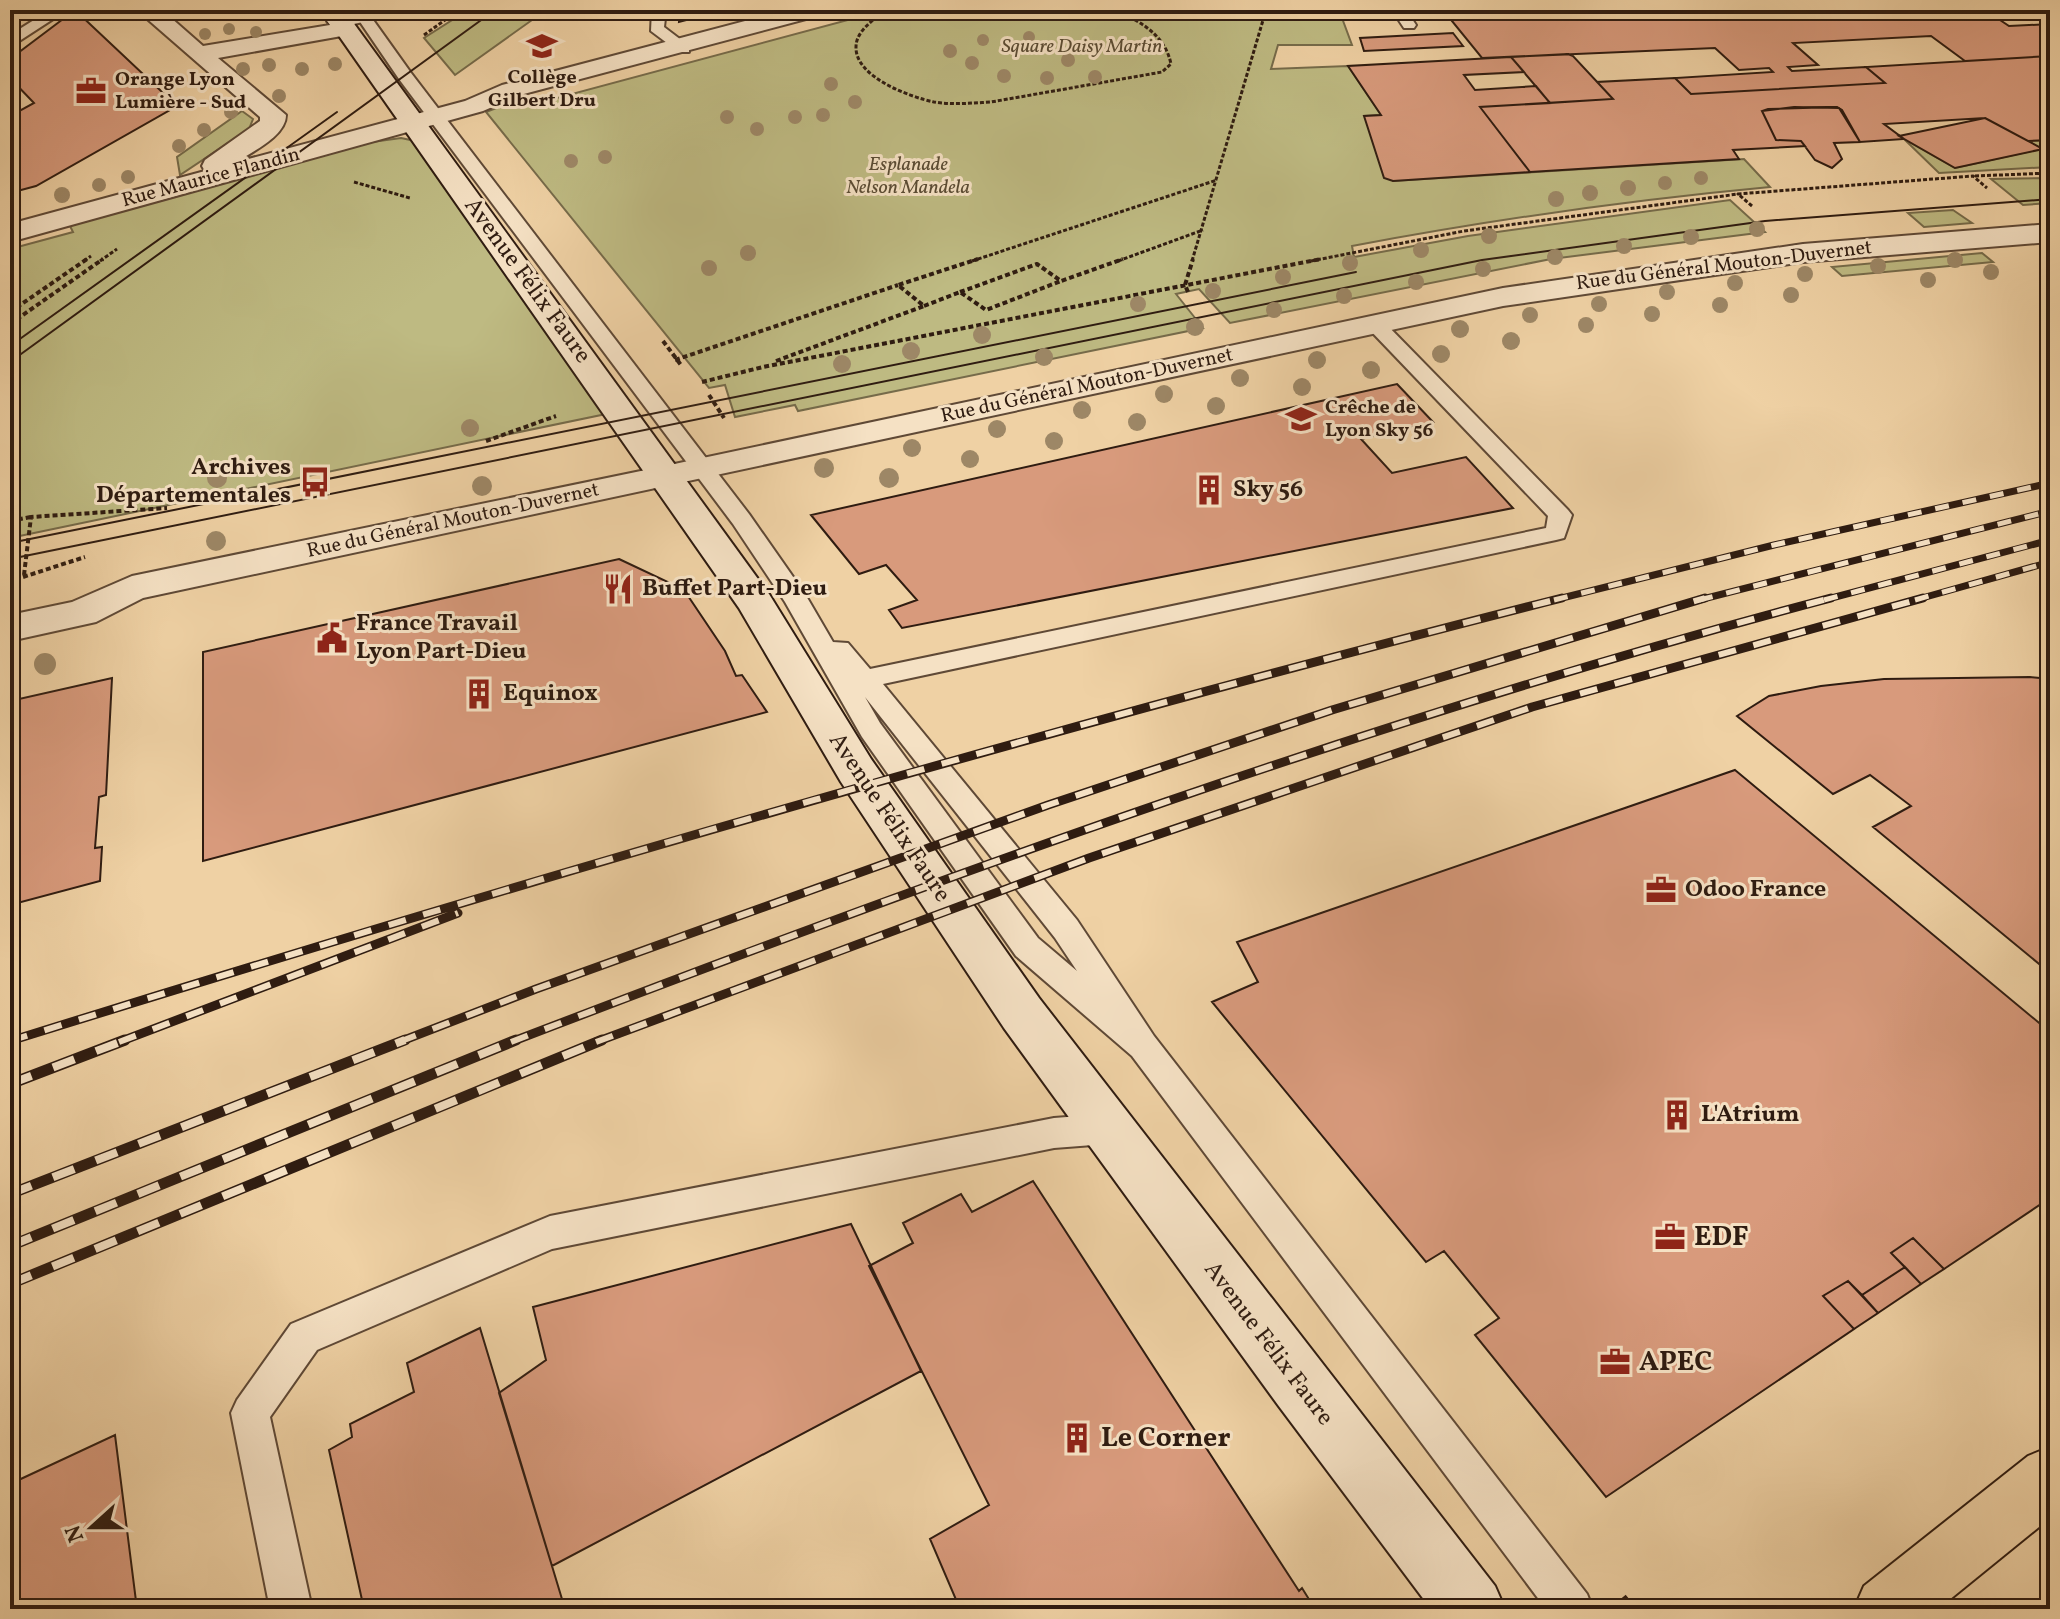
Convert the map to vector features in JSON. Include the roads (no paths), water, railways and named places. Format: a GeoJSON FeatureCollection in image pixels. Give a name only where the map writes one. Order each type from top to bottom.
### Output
{"type":"FeatureCollection","features":[{"type":"Feature","properties":{"kind":"main road"},"geometry":{"type":"LineString","coordinates":[[1887,1609],[2050,1478]]}},
{"type":"Feature","properties":{"kind":"street"},"geometry":{"type":"LineString","coordinates":[[148,10],[273,115],[273,122],[190,183]]}},
{"type":"Feature","properties":{"kind":"street","name":"Rue Maurice Flandin"},"geometry":{"type":"LineString","coordinates":[[10,233],[425,120],[474,106],[511,90],[813,10]]}},
{"type":"Feature","properties":{"kind":"street"},"geometry":{"type":"LineString","coordinates":[[198,54],[354,16]]}},
{"type":"Feature","properties":{"kind":"street","name":"Avenue Félix Faure"},"geometry":{"type":"LineString","coordinates":[[354,16],[665,477],[755,603],[838,685],[986,964],[1106,1129],[1472,1609]]}},
{"type":"Feature","properties":{"kind":"street","name":"Rue du Général Mouton-Duvernet"},"geometry":{"type":"LineString","coordinates":[[10,628],[82,613],[132,588],[1503,297],[1655,272],[1818,251],[2050,233]]}},
{"type":"Feature","properties":{"kind":"street","name":"Rue du Général Mouton-Duvernet"},"geometry":{"type":"LineString","coordinates":[[17,587],[84,584],[132,588]]}},
{"type":"Feature","properties":{"kind":"lane"},"geometry":{"type":"LineString","coordinates":[[27,29],[25,25],[45,10]]}},
{"type":"Feature","properties":{"kind":"lane"},"geometry":{"type":"LineString","coordinates":[[10,42],[60,10]]}},
{"type":"Feature","properties":{"kind":"lane"},"geometry":{"type":"LineString","coordinates":[[659,10],[656,28],[681,47]]}},
{"type":"Feature","properties":{"kind":"lane"},"geometry":{"type":"LineString","coordinates":[[1399,10],[1409,25]]}},
{"type":"Feature","properties":{"kind":"lane","name":"Avenue Félix Faure"},"geometry":{"type":"LineString","coordinates":[[425,120],[702,469],[796,600],[838,685],[1027,947],[1143,1046]]}},
{"type":"Feature","properties":{"kind":"lane"},"geometry":{"type":"LineString","coordinates":[[838,685],[1556,533],[1560,515],[1375,324]]}},
{"type":"Feature","properties":{"kind":"lane","name":"Avenue Félix Faure"},"geometry":{"type":"LineString","coordinates":[[838,685],[1066,929],[1143,1046],[1572,1609]]}},
{"type":"Feature","properties":{"kind":"lane"},"geometry":{"type":"LineString","coordinates":[[291,1609],[250,1413],[304,1337],[550,1233],[1054,1133],[1106,1129]]}},
{"type":"Feature","properties":{"kind":"tram line"},"geometry":{"type":"LineString","coordinates":[[10,362],[495,10]]}},
{"type":"Feature","properties":{"kind":"tram line"},"geometry":{"type":"LineString","coordinates":[[10,346],[337,112]]}},
{"type":"Feature","properties":{"kind":"tram line"},"geometry":{"type":"LineString","coordinates":[[10,559],[1482,260],[1765,221],[2050,199]]}},
{"type":"Feature","properties":{"kind":"tram line"},"geometry":{"type":"LineString","coordinates":[[10,543],[1356,272]]}},
{"type":"Feature","properties":{"kind":"railway"},"geometry":{"type":"LineString","coordinates":[[1562,598],[1774,545],[2050,483]]}},
{"type":"Feature","properties":{"kind":"railway"},"geometry":{"type":"LineString","coordinates":[[1699,600],[2050,511]]}},
{"type":"Feature","properties":{"kind":"railway"},"geometry":{"type":"LineString","coordinates":[[1824,600],[2050,540]]}},
{"type":"Feature","properties":{"kind":"railway"},"geometry":{"type":"LineString","coordinates":[[1915,600],[2050,562]]}},
{"type":"Feature","properties":{"kind":"railway"},"geometry":{"type":"LineString","coordinates":[[10,1041],[783,809],[1172,700],[1562,598]]}},
{"type":"Feature","properties":{"kind":"railway"},"geometry":{"type":"LineString","coordinates":[[1554,600],[1562,598]]}},
{"type":"Feature","properties":{"kind":"railway"},"geometry":{"type":"LineString","coordinates":[[399,1042],[536,989],[1048,805],[1332,710],[1705,598]]}},
{"type":"Feature","properties":{"kind":"railway"},"geometry":{"type":"LineString","coordinates":[[512,1042],[837,919],[1165,802],[1496,694],[1831,598]]}},
{"type":"Feature","properties":{"kind":"railway"},"geometry":{"type":"LineString","coordinates":[[596,1042],[1089,858],[1532,707],[1923,598]]}},
{"type":"Feature","properties":{"kind":"railway"},"geometry":{"type":"LineString","coordinates":[[119,1042],[458,913]]}},
{"type":"Feature","properties":{"kind":"railway"},"geometry":{"type":"LineString","coordinates":[[10,1084],[125,1040]]}},
{"type":"Feature","properties":{"kind":"railway"},"geometry":{"type":"LineString","coordinates":[[10,1194],[405,1040]]}},
{"type":"Feature","properties":{"kind":"railway"},"geometry":{"type":"LineString","coordinates":[[512,1042],[516,1040]]}},
{"type":"Feature","properties":{"kind":"railway"},"geometry":{"type":"LineString","coordinates":[[10,1284],[602,1040]]}},
{"type":"Feature","properties":{"kind":"railway"},"geometry":{"type":"LineString","coordinates":[[10,1246],[512,1042]]}},
{"type":"Feature","properties":{"kind":"place","name":"Collège Gilbert Dru"},"geometry":{"type":"Point","coordinates":[542,46]}},
{"type":"Feature","properties":{"kind":"place","name":"Orange Lyon Lumière - Sud"},"geometry":{"type":"Point","coordinates":[91,91]}},
{"type":"Feature","properties":{"kind":"place","name":"Crêche de Lyon Sky 56"},"geometry":{"type":"Point","coordinates":[1301,419]}},
{"type":"Feature","properties":{"kind":"place","name":"Archives Départementales"},"geometry":{"type":"Point","coordinates":[315,482]}},
{"type":"Feature","properties":{"kind":"place","name":"Sky 56"},"geometry":{"type":"Point","coordinates":[1209,490]}},
{"type":"Feature","properties":{"kind":"place","name":"Buffet Part-Dieu"},"geometry":{"type":"Point","coordinates":[618,589]}},
{"type":"Feature","properties":{"kind":"place","name":"France Travail Lyon Part-Dieu"},"geometry":{"type":"Point","coordinates":[332,638]}},
{"type":"Feature","properties":{"kind":"place","name":"Equinox"},"geometry":{"type":"Point","coordinates":[479,694]}},
{"type":"Feature","properties":{"kind":"place","name":"Odoo France"},"geometry":{"type":"Point","coordinates":[1661,890]}},
{"type":"Feature","properties":{"kind":"place","name":"L'Atrium"},"geometry":{"type":"Point","coordinates":[1677,1115]}},
{"type":"Feature","properties":{"kind":"place","name":"EDF"},"geometry":{"type":"Point","coordinates":[1670,1237]}},
{"type":"Feature","properties":{"kind":"place","name":"APEC"},"geometry":{"type":"Point","coordinates":[1615,1362]}},
{"type":"Feature","properties":{"kind":"place","name":"Le Corner"},"geometry":{"type":"Point","coordinates":[1077,1438]}},
{"type":"Feature","properties":{"kind":"park label","name":"Square Daisy Martin"},"geometry":{"type":"Point","coordinates":[1082,47]}},
{"type":"Feature","properties":{"kind":"park label","name":"Esplanade Nelson Mandela"},"geometry":{"type":"Point","coordinates":[908,176]}}]}
